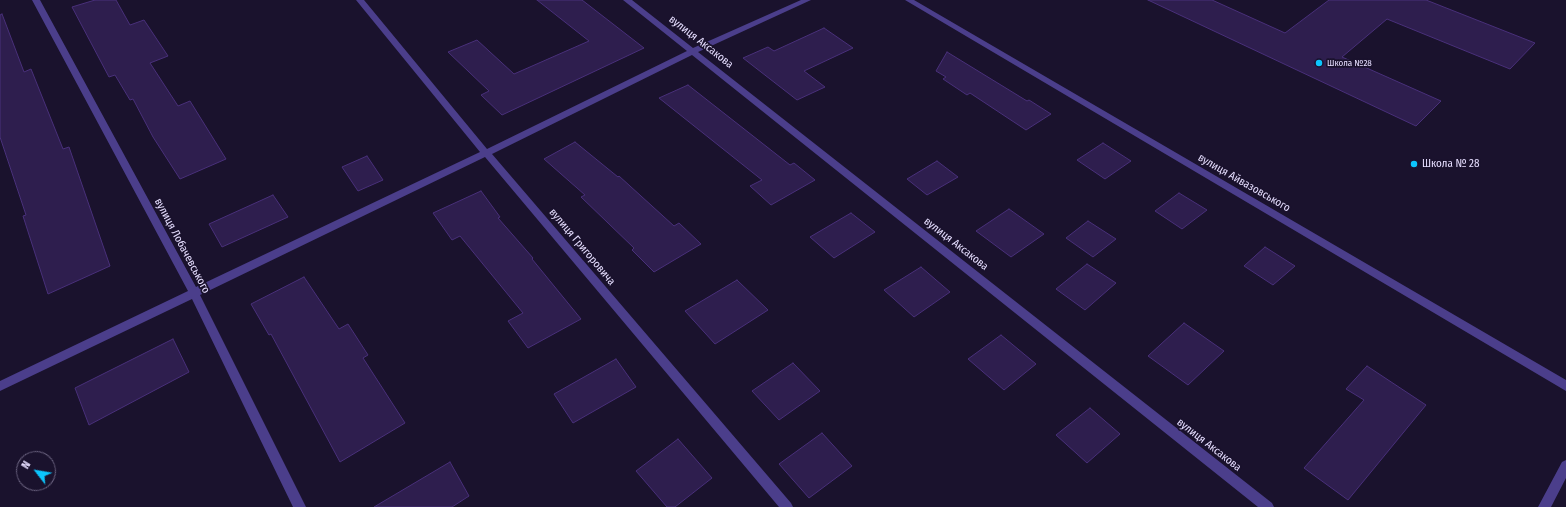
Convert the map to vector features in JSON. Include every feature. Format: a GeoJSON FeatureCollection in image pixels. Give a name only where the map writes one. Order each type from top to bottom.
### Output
{"type":"FeatureCollection","features":[{"type":"Feature","properties":{"kind":"street","name":"вулиця Лобачевського"},"geometry":{"type":"LineString","coordinates":[[36,0],[194,293],[300,507]]}},
{"type":"Feature","properties":{"kind":"street","name":"вулиця Григоровича"},"geometry":{"type":"LineString","coordinates":[[360,0],[486,153],[787,507]]}},
{"type":"Feature","properties":{"kind":"street","name":"вулиця Аксакова"},"geometry":{"type":"LineString","coordinates":[[627,0],[694,51],[1268,507]]}},
{"type":"Feature","properties":{"kind":"street"},"geometry":{"type":"LineString","coordinates":[[0,386],[486,153],[694,51],[807,0]]}},
{"type":"Feature","properties":{"kind":"street","name":"вулиця Айвазовського"},"geometry":{"type":"LineString","coordinates":[[909,0],[1566,386]]}},
{"type":"Feature","properties":{"kind":"street"},"geometry":{"type":"LineString","coordinates":[[1544,507],[1566,466]]}},
{"type":"Feature","properties":{"kind":"building"},"geometry":{"type":"Polygon","coordinates":[[[95,0],[116,0],[130,25],[144,20],[168,56],[150,63],[178,106],[190,101],[226,159],[180,179],[153,137],[133,99],[130,100],[115,75],[109,77],[72,7],[95,0]]]}},
{"type":"Feature","properties":{"kind":"building"},"geometry":{"type":"Polygon","coordinates":[[[537,0],[582,0],[644,48],[502,115],[481,95],[489,91],[448,52],[477,40],[514,74],[589,41],[537,0]]]}},
{"type":"Feature","properties":{"kind":"building","name":"Школа №28"},"geometry":{"type":"Polygon","coordinates":[[[1148,0],[1212,0],[1285,33],[1329,0],[1426,0],[1535,43],[1510,69],[1387,19],[1342,57],[1441,101],[1416,126],[1148,0]]]}},
{"type":"Feature","properties":{"kind":"building"},"geometry":{"type":"Polygon","coordinates":[[[2,14],[24,72],[31,69],[63,149],[69,147],[110,266],[48,294],[23,216],[26,215],[0,137],[0,15],[2,14]]]}},
{"type":"Feature","properties":{"kind":"building"},"geometry":{"type":"Polygon","coordinates":[[[824,28],[853,48],[804,71],[825,87],[797,100],[743,58],[768,47],[774,51],[824,28]]]}},
{"type":"Feature","properties":{"kind":"building"},"geometry":{"type":"Polygon","coordinates":[[[947,52],[1051,114],[1026,130],[970,93],[967,95],[943,79],[946,77],[936,71],[947,52]]]}},
{"type":"Feature","properties":{"kind":"building"},"geometry":{"type":"Polygon","coordinates":[[[688,85],[790,165],[794,163],[815,180],[771,205],[750,186],[762,180],[659,98],[688,85]]]}},
{"type":"Feature","properties":{"kind":"building"},"geometry":{"type":"Polygon","coordinates":[[[575,142],[618,177],[619,176],[674,226],[679,223],[701,244],[654,272],[632,250],[634,248],[581,197],[585,195],[544,159],[575,142]]]}},
{"type":"Feature","properties":{"kind":"building"},"geometry":{"type":"Polygon","coordinates":[[[1103,143],[1131,161],[1105,179],[1077,160],[1103,143]]]}},
{"type":"Feature","properties":{"kind":"building"},"geometry":{"type":"Polygon","coordinates":[[[367,156],[383,180],[358,191],[342,167],[367,156]]]}},
{"type":"Feature","properties":{"kind":"building"},"geometry":{"type":"Polygon","coordinates":[[[937,161],[958,177],[927,195],[907,179],[937,161]]]}},
{"type":"Feature","properties":{"kind":"building"},"geometry":{"type":"Polygon","coordinates":[[[481,191],[500,217],[498,218],[533,258],[532,259],[581,319],[528,348],[508,321],[523,313],[460,236],[452,240],[433,213],[481,191]]]}},
{"type":"Feature","properties":{"kind":"building"},"geometry":{"type":"Polygon","coordinates":[[[1179,193],[1207,210],[1182,229],[1155,211],[1179,193]]]}},
{"type":"Feature","properties":{"kind":"building"},"geometry":{"type":"Polygon","coordinates":[[[273,195],[288,217],[222,247],[209,224],[273,195]]]}},
{"type":"Feature","properties":{"kind":"building"},"geometry":{"type":"Polygon","coordinates":[[[1009,209],[1044,234],[1011,257],[976,231],[1009,209]]]}},
{"type":"Feature","properties":{"kind":"building"},"geometry":{"type":"Polygon","coordinates":[[[851,213],[875,232],[834,258],[810,237],[851,213]]]}},
{"type":"Feature","properties":{"kind":"building"},"geometry":{"type":"Polygon","coordinates":[[[1088,221],[1116,239],[1093,257],[1066,238],[1088,221]]]}},
{"type":"Feature","properties":{"kind":"building"},"geometry":{"type":"Polygon","coordinates":[[[1265,247],[1295,266],[1273,285],[1244,266],[1265,247]]]}},
{"type":"Feature","properties":{"kind":"building"},"geometry":{"type":"Polygon","coordinates":[[[1087,264],[1116,283],[1085,310],[1056,289],[1087,264]]]}},
{"type":"Feature","properties":{"kind":"building"},"geometry":{"type":"Polygon","coordinates":[[[921,267],[950,292],[914,317],[884,290],[921,267]]]}},
{"type":"Feature","properties":{"kind":"building"},"geometry":{"type":"Polygon","coordinates":[[[304,277],[339,329],[348,324],[368,355],[363,358],[405,423],[340,462],[271,334],[269,335],[251,304],[304,277]]]}},
{"type":"Feature","properties":{"kind":"building"},"geometry":{"type":"Polygon","coordinates":[[[737,280],[768,310],[715,344],[685,311],[737,280]]]}},
{"type":"Feature","properties":{"kind":"building"},"geometry":{"type":"Polygon","coordinates":[[[1184,323],[1224,351],[1188,385],[1148,356],[1184,323]]]}},
{"type":"Feature","properties":{"kind":"building"},"geometry":{"type":"Polygon","coordinates":[[[1001,335],[1036,364],[1004,390],[968,359],[1001,335]]]}},
{"type":"Feature","properties":{"kind":"building"},"geometry":{"type":"Polygon","coordinates":[[[173,339],[189,372],[89,425],[75,388],[173,339]]]}},
{"type":"Feature","properties":{"kind":"building"},"geometry":{"type":"Polygon","coordinates":[[[616,359],[636,387],[573,423],[554,394],[616,359]]]}},
{"type":"Feature","properties":{"kind":"building"},"geometry":{"type":"Polygon","coordinates":[[[793,363],[820,391],[779,420],[752,391],[793,363]]]}},
{"type":"Feature","properties":{"kind":"building"},"geometry":{"type":"Polygon","coordinates":[[[1367,366],[1426,405],[1348,500],[1304,468],[1364,400],[1346,389],[1367,366]]]}},
{"type":"Feature","properties":{"kind":"building"},"geometry":{"type":"Polygon","coordinates":[[[1090,408],[1120,434],[1087,463],[1056,435],[1090,408]]]}},
{"type":"Feature","properties":{"kind":"building"},"geometry":{"type":"Polygon","coordinates":[[[822,433],[852,466],[809,498],[779,464],[822,433]]]}},
{"type":"Feature","properties":{"kind":"building"},"geometry":{"type":"Polygon","coordinates":[[[678,439],[712,478],[675,507],[667,507],[636,471],[678,439]]]}},
{"type":"Feature","properties":{"kind":"building"},"geometry":{"type":"Polygon","coordinates":[[[450,462],[469,496],[452,507],[374,507],[450,462]]]}},
{"type":"Feature","properties":{"kind":"place","name":"Школа №28"},"geometry":{"type":"Point","coordinates":[1319,63]}},
{"type":"Feature","properties":{"kind":"place","name":"Школа № 28"},"geometry":{"type":"Point","coordinates":[1414,164]}}]}
